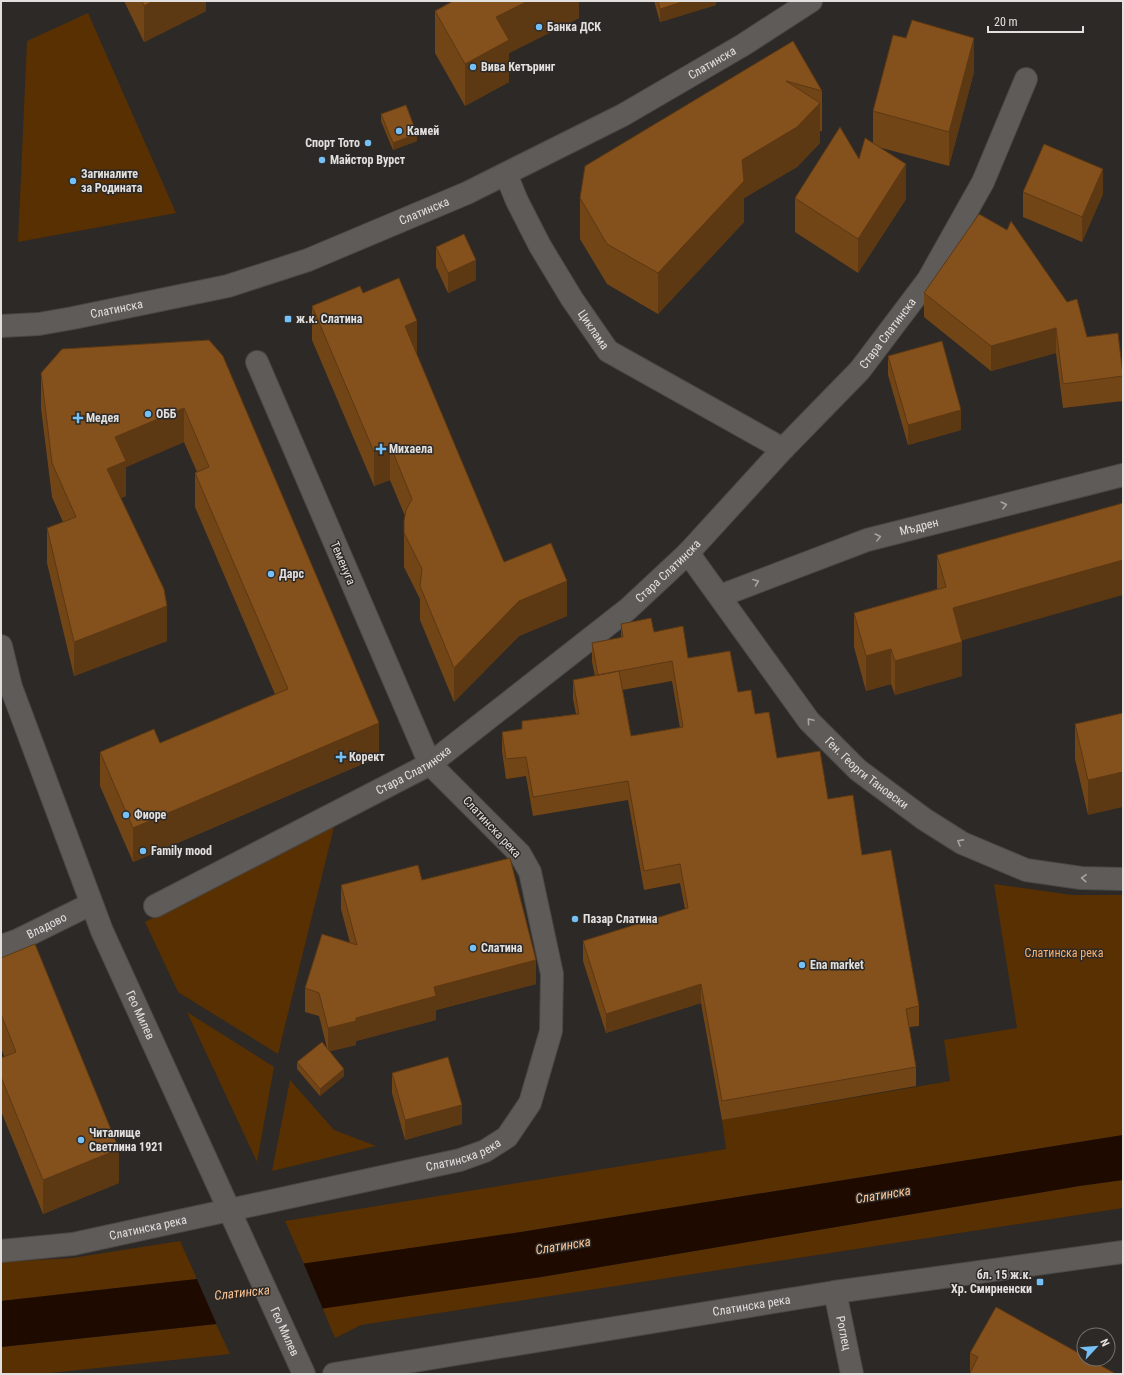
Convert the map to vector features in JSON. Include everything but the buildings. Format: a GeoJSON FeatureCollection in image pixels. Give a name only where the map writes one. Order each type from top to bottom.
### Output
{"type":"FeatureCollection","features":[{"type":"Feature","properties":{"kind":"street","name":"Слатинска"},"geometry":{"type":"LineString","coordinates":[[1,326],[39,324],[228,286],[308,260],[467,193],[623,115],[743,45],[811,1]]}},
{"type":"Feature","properties":{"kind":"street","name":"Стара Слатинска"},"geometry":{"type":"LineString","coordinates":[[155,906],[430,764],[622,613],[688,553],[783,449],[860,370],[928,280],[983,182],[1026,79]]}},
{"type":"Feature","properties":{"kind":"street","name":"Циклама"},"geometry":{"type":"LineString","coordinates":[[506,174],[517,201],[540,246],[572,299],[608,351],[783,449]]}},
{"type":"Feature","properties":{"kind":"street","name":"Теменуга"},"geometry":{"type":"LineString","coordinates":[[257,362],[430,764]]}},
{"type":"Feature","properties":{"kind":"street","name":"Мъдрен"},"geometry":{"type":"LineString","coordinates":[[720,596],[868,540],[1123,475]]}},
{"type":"Feature","properties":{"kind":"street","name":"Ген. Георги Тановски"},"geometry":{"type":"LineString","coordinates":[[688,553],[809,721],[858,770],[924,819],[962,844],[1026,870],[1081,878],[1123,879]]}},
{"type":"Feature","properties":{"kind":"street","name":"Гео Милев"},"geometry":{"type":"LineString","coordinates":[[1,646],[11,687],[91,904],[124,980],[304,1374]]}},
{"type":"Feature","properties":{"kind":"street","name":"Слатинска река"},"geometry":{"type":"LineString","coordinates":[[1,1251],[73,1244],[460,1160],[485,1151],[507,1137],[530,1103],[551,1031],[552,974],[530,872],[520,854],[430,764]]}},
{"type":"Feature","properties":{"kind":"street","name":"Владово"},"geometry":{"type":"LineString","coordinates":[[1,946],[16,941],[91,904]]}},
{"type":"Feature","properties":{"kind":"street","name":"Слатинска река"},"geometry":{"type":"LineString","coordinates":[[334,1374],[835,1292],[1123,1252]]}},
{"type":"Feature","properties":{"kind":"street","name":"Роглец"},"geometry":{"type":"LineString","coordinates":[[835,1292],[852,1374]]}},
{"type":"Feature","properties":{"kind":"green space"},"geometry":{"type":"Polygon","coordinates":[[[88,13],[176,213],[18,242],[27,41],[88,13]]]}},
{"type":"Feature","properties":{"kind":"green space"},"geometry":{"type":"Polygon","coordinates":[[[334,827],[278,1054],[178,992],[145,922],[334,827]]]}},
{"type":"Feature","properties":{"kind":"green space"},"geometry":{"type":"Polygon","coordinates":[[[994,884],[1072,895],[1123,895],[1123,1135],[521,1232],[304,1264],[285,1221],[726,1149],[722,1120],[950,1081],[944,1040],[1017,1028],[994,884]]]}},
{"type":"Feature","properties":{"kind":"green space"},"geometry":{"type":"Polygon","coordinates":[[[187,1012],[274,1067],[257,1162],[187,1012]]]}},
{"type":"Feature","properties":{"kind":"green space"},"geometry":{"type":"Polygon","coordinates":[[[290,1080],[334,1130],[376,1146],[272,1171],[290,1080]]]}},
{"type":"Feature","properties":{"kind":"green space"},"geometry":{"type":"Polygon","coordinates":[[[1123,1180],[1123,1208],[361,1325],[335,1338],[322,1307],[541,1277],[1079,1186],[1123,1180]]]}},
{"type":"Feature","properties":{"kind":"green space"},"geometry":{"type":"Polygon","coordinates":[[[180,1241],[197,1279],[1,1301],[1,1262],[72,1258],[180,1241]]]}},
{"type":"Feature","properties":{"kind":"green space"},"geometry":{"type":"Polygon","coordinates":[[[216,1324],[230,1354],[41,1374],[1,1374],[1,1347],[216,1324]]]}},
{"type":"Feature","properties":{"kind":"water"},"geometry":{"type":"Polygon","coordinates":[[[1123,1135],[1123,1180],[1079,1186],[541,1277],[216,1324],[1,1347],[1,1301],[197,1279],[521,1232],[1123,1135]]]}},
{"type":"Feature","properties":{"kind":"pier"},"geometry":{"type":"Polygon","coordinates":[[[303,1262],[323,1309],[217,1325],[196,1277],[303,1262]]]}},
{"type":"Feature","properties":{"kind":"place","name":"Банка ДСК"},"geometry":{"type":"Point","coordinates":[539,27]}},
{"type":"Feature","properties":{"kind":"place","name":"Вива Кетъринг"},"geometry":{"type":"Point","coordinates":[473,67]}},
{"type":"Feature","properties":{"kind":"place","name":"Камей"},"geometry":{"type":"Point","coordinates":[399,131]}},
{"type":"Feature","properties":{"kind":"place","name":"Спорт Тото"},"geometry":{"type":"Point","coordinates":[368,143]}},
{"type":"Feature","properties":{"kind":"place","name":"Майстор Вурст"},"geometry":{"type":"Point","coordinates":[322,160]}},
{"type":"Feature","properties":{"kind":"place","name":"Загиналите за Родината"},"geometry":{"type":"Point","coordinates":[73,181]}},
{"type":"Feature","properties":{"kind":"place","name":"ж.к. Слатина"},"geometry":{"type":"Point","coordinates":[288,319]}},
{"type":"Feature","properties":{"kind":"place","name":"ОББ"},"geometry":{"type":"Point","coordinates":[148,414]}},
{"type":"Feature","properties":{"kind":"place","name":"Медея"},"geometry":{"type":"Point","coordinates":[78,418]}},
{"type":"Feature","properties":{"kind":"place","name":"Михаела"},"geometry":{"type":"Point","coordinates":[381,449]}},
{"type":"Feature","properties":{"kind":"place","name":"Дарс"},"geometry":{"type":"Point","coordinates":[271,574]}},
{"type":"Feature","properties":{"kind":"place","name":"Корект"},"geometry":{"type":"Point","coordinates":[341,757]}},
{"type":"Feature","properties":{"kind":"place","name":"Фиоре"},"geometry":{"type":"Point","coordinates":[126,815]}},
{"type":"Feature","properties":{"kind":"place","name":"Family mood"},"geometry":{"type":"Point","coordinates":[143,851]}},
{"type":"Feature","properties":{"kind":"place","name":"Пазар Слатина"},"geometry":{"type":"Point","coordinates":[575,919]}},
{"type":"Feature","properties":{"kind":"place","name":"Слатина"},"geometry":{"type":"Point","coordinates":[473,948]}},
{"type":"Feature","properties":{"kind":"place","name":"Ena market"},"geometry":{"type":"Point","coordinates":[802,965]}},
{"type":"Feature","properties":{"kind":"place","name":"Читалище Светлина 1921"},"geometry":{"type":"Point","coordinates":[81,1140]}},
{"type":"Feature","properties":{"kind":"place","name":"бл. 15 ж.к. Хр. Смирненски"},"geometry":{"type":"Point","coordinates":[1040,1282]}}]}
